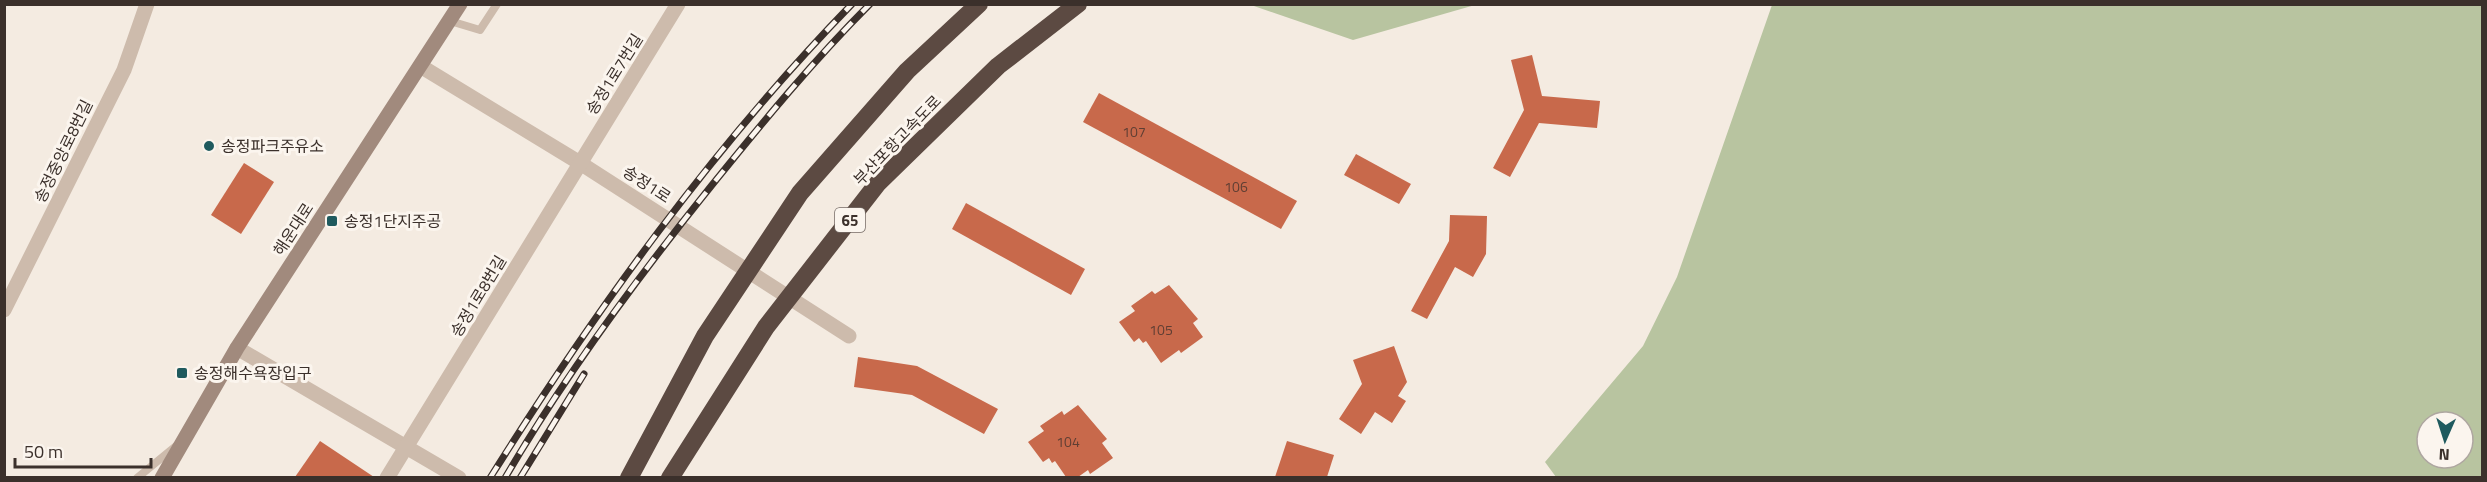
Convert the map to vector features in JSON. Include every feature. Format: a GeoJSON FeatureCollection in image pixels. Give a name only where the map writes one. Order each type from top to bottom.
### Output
{"type":"FeatureCollection","features":[{"type":"Feature","properties":{"kind":"highway"},"geometry":{"type":"LineString","coordinates":[[629,477],[705,336],[800,193],[907,71],[979,4]]}},
{"type":"Feature","properties":{"kind":"highway","name":"부산포항고속도로"},"geometry":{"type":"LineString","coordinates":[[670,477],[766,327],[878,183],[998,66],[1078,4]]}},
{"type":"Feature","properties":{"kind":"main road","name":"해운대로"},"geometry":{"type":"LineString","coordinates":[[162,477],[237,348],[422,67],[460,4]]}},
{"type":"Feature","properties":{"kind":"street","name":"송정중앙로8번길"},"geometry":{"type":"LineString","coordinates":[[4,310],[124,70],[147,4]]}},
{"type":"Feature","properties":{"kind":"street","name":"송정1로7번길"},"geometry":{"type":"LineString","coordinates":[[580,163],[678,4]]}},
{"type":"Feature","properties":{"kind":"street","name":"송정1로"},"geometry":{"type":"LineString","coordinates":[[422,67],[580,163],[849,336]]}},
{"type":"Feature","properties":{"kind":"street","name":"송정1로8번길"},"geometry":{"type":"LineString","coordinates":[[387,477],[580,163]]}},
{"type":"Feature","properties":{"kind":"street"},"geometry":{"type":"LineString","coordinates":[[237,348],[459,477]]}},
{"type":"Feature","properties":{"kind":"lane"},"geometry":{"type":"LineString","coordinates":[[450,21],[480,30],[496,4]]}},
{"type":"Feature","properties":{"kind":"lane"},"geometry":{"type":"LineString","coordinates":[[137,477],[183,440]]}},
{"type":"Feature","properties":{"kind":"green space"},"geometry":{"type":"Polygon","coordinates":[[[1251,5],[1475,5],[1353,40],[1251,5]]]}},
{"type":"Feature","properties":{"kind":"green space"},"geometry":{"type":"Polygon","coordinates":[[[1772,5],[2482,5],[2482,477],[1556,477],[1545,462],[1643,346],[1677,277],[1772,5]]]}},
{"type":"Feature","properties":{"kind":"building"},"geometry":{"type":"Polygon","coordinates":[[[1532,55],[1542,96],[1600,101],[1597,128],[1539,123],[1510,177],[1493,168],[1524,110],[1511,60],[1532,55]]]}},
{"type":"Feature","properties":{"kind":"building"},"geometry":{"type":"Polygon","coordinates":[[[1099,93],[1297,201],[1281,229],[1083,122],[1099,93]]]}},
{"type":"Feature","properties":{"kind":"building"},"geometry":{"type":"Polygon","coordinates":[[[1356,154],[1411,184],[1399,204],[1344,175],[1356,154]]]}},
{"type":"Feature","properties":{"kind":"building"},"geometry":{"type":"Polygon","coordinates":[[[244,163],[274,182],[241,234],[211,215],[244,163]]]}},
{"type":"Feature","properties":{"kind":"building"},"geometry":{"type":"Polygon","coordinates":[[[966,203],[1085,269],[1071,295],[952,229],[966,203]]]}},
{"type":"Feature","properties":{"kind":"building"},"geometry":{"type":"Polygon","coordinates":[[[1450,215],[1487,216],[1486,254],[1473,277],[1455,267],[1427,319],[1411,311],[1449,241],[1450,215]]]}},
{"type":"Feature","properties":{"kind":"building"},"geometry":{"type":"Polygon","coordinates":[[[1169,285],[1198,319],[1193,323],[1203,337],[1181,353],[1179,350],[1161,363],[1146,341],[1143,343],[1139,338],[1134,342],[1119,322],[1135,311],[1131,306],[1152,291],[1155,294],[1169,285]]]}},
{"type":"Feature","properties":{"kind":"building"},"geometry":{"type":"Polygon","coordinates":[[[1394,346],[1407,382],[1398,396],[1406,401],[1392,423],[1375,412],[1361,434],[1339,419],[1362,384],[1353,360],[1394,346]]]}},
{"type":"Feature","properties":{"kind":"building"},"geometry":{"type":"Polygon","coordinates":[[[858,357],[917,366],[998,409],[984,434],[912,395],[854,387],[858,357]]]}},
{"type":"Feature","properties":{"kind":"building"},"geometry":{"type":"Polygon","coordinates":[[[1078,405],[1107,439],[1102,443],[1113,458],[1090,474],[1088,470],[1078,477],[1066,477],[1055,461],[1052,463],[1049,458],[1043,462],[1028,442],[1044,431],[1040,426],[1062,411],[1064,415],[1078,405]]]}},
{"type":"Feature","properties":{"kind":"building"},"geometry":{"type":"Polygon","coordinates":[[[320,441],[374,477],[295,477],[320,441]]]}},
{"type":"Feature","properties":{"kind":"building"},"geometry":{"type":"Polygon","coordinates":[[[1287,441],[1334,455],[1327,477],[1275,477],[1287,441]]]}},
{"type":"Feature","properties":{"kind":"railway"},"geometry":{"type":"LineString","coordinates":[[490,478],[614,291],[704,172],[801,58],[852,4]]}},
{"type":"Feature","properties":{"kind":"railway"},"geometry":{"type":"LineString","coordinates":[[505,478],[577,365],[656,256],[808,70],[870,4]]}},
{"type":"Feature","properties":{"kind":"railway"},"geometry":{"type":"LineString","coordinates":[[520,478],[584,374]]}},
{"type":"Feature","properties":{"kind":"place","name":"송정파크주유소"},"geometry":{"type":"Point","coordinates":[209,146]}},
{"type":"Feature","properties":{"kind":"place","name":"송정1단지주공"},"geometry":{"type":"Point","coordinates":[332,221]}},
{"type":"Feature","properties":{"kind":"place","name":"송정해수욕장입구"},"geometry":{"type":"Point","coordinates":[182,373]}}]}
